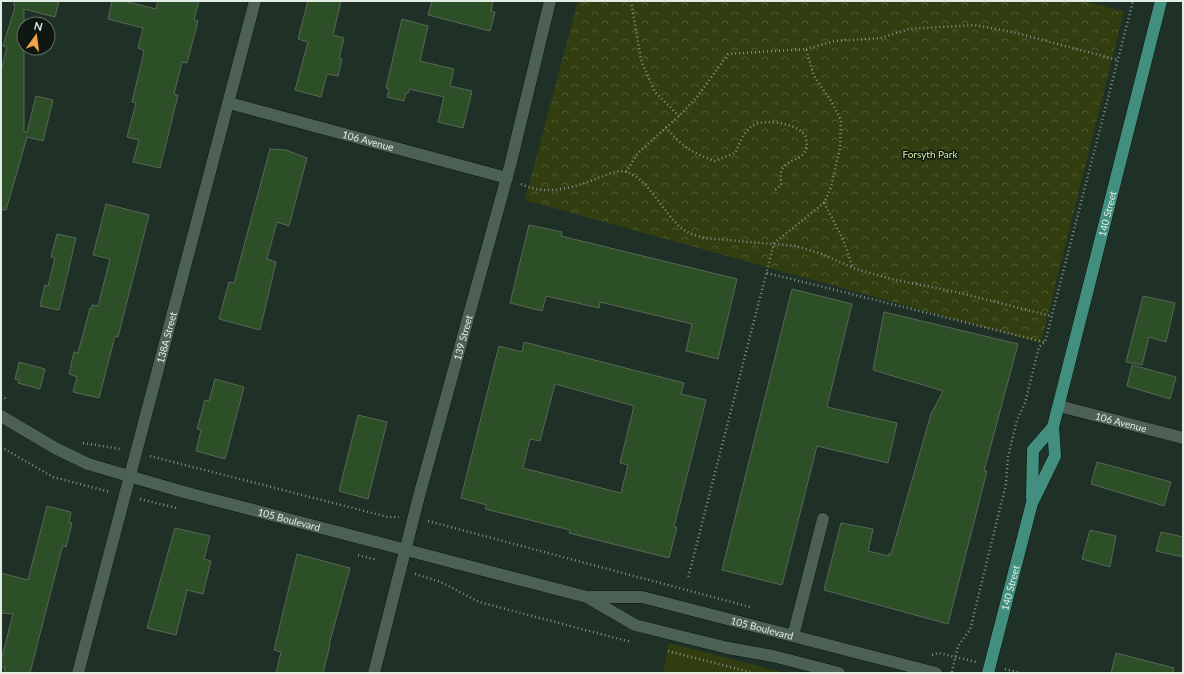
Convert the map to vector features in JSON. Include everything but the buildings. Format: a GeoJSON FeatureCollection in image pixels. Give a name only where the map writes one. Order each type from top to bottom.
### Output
{"type":"FeatureCollection","features":[{"type":"Feature","properties":{"kind":"main road","name":"140 Street"},"geometry":{"type":"LineString","coordinates":[[988,673],[1032,503],[1055,456],[1053,427],[1161,1]]}},
{"type":"Feature","properties":{"kind":"main road","name":"140 Street"},"geometry":{"type":"LineString","coordinates":[[1032,503],[1033,450],[1053,427]]}},
{"type":"Feature","properties":{"kind":"street","name":"138A Street"},"geometry":{"type":"LineString","coordinates":[[78,673],[255,1]]}},
{"type":"Feature","properties":{"kind":"street","name":"139 Street"},"geometry":{"type":"LineString","coordinates":[[374,673],[405,549],[507,178],[550,1]]}},
{"type":"Feature","properties":{"kind":"street","name":"106 Avenue"},"geometry":{"type":"LineString","coordinates":[[229,103],[507,178]]}},
{"type":"Feature","properties":{"kind":"street","name":"106 Avenue"},"geometry":{"type":"LineString","coordinates":[[1059,406],[1183,438]]}},
{"type":"Feature","properties":{"kind":"street","name":"105 Boulevard"},"geometry":{"type":"LineString","coordinates":[[1,416],[74,458],[88,464],[129,476],[587,597],[642,597],[936,673]]}},
{"type":"Feature","properties":{"kind":"street"},"geometry":{"type":"LineString","coordinates":[[793,636],[823,519]]}},
{"type":"Feature","properties":{"kind":"street","name":"105 Boulevard"},"geometry":{"type":"LineString","coordinates":[[587,597],[635,625],[728,648],[773,656],[839,673]]}},
{"type":"Feature","properties":{"kind":"path"},"geometry":{"type":"LineString","coordinates":[[631,1],[641,60],[655,92],[679,116]]}},
{"type":"Feature","properties":{"kind":"path"},"geometry":{"type":"LineString","coordinates":[[952,673],[960,640],[970,630],[1006,484],[1008,457],[1016,420],[1025,403],[1039,348],[1045,342],[1133,1]]}},
{"type":"Feature","properties":{"kind":"path"},"geometry":{"type":"LineString","coordinates":[[626,172],[638,153],[679,116],[697,97],[728,54],[806,49],[835,41],[880,38],[909,29],[975,25],[1012,32],[1118,60]]}},
{"type":"Feature","properties":{"kind":"path"},"geometry":{"type":"LineString","coordinates":[[688,578],[774,244],[824,202],[830,187],[840,148],[841,120],[831,101],[814,76],[806,49]]}},
{"type":"Feature","properties":{"kind":"path"},"geometry":{"type":"LineString","coordinates":[[666,127],[679,143],[696,154],[714,161],[734,154],[744,134],[756,124],[768,122],[798,128],[805,136],[806,149],[801,157],[785,166],[781,171],[781,184],[775,190]]}},
{"type":"Feature","properties":{"kind":"path"},"geometry":{"type":"LineString","coordinates":[[801,138],[805,136]]}},
{"type":"Feature","properties":{"kind":"path"},"geometry":{"type":"LineString","coordinates":[[507,178],[531,188],[556,190],[576,186],[614,172],[626,172],[632,174],[645,186],[679,227],[687,232],[705,238],[774,244],[809,250],[853,268],[891,279],[956,292],[1051,316]]}},
{"type":"Feature","properties":{"kind":"path"},"geometry":{"type":"LineString","coordinates":[[824,202],[842,237],[853,268]]}},
{"type":"Feature","properties":{"kind":"path"},"geometry":{"type":"LineString","coordinates":[[767,273],[1045,342]]}},
{"type":"Feature","properties":{"kind":"path"},"geometry":{"type":"LineString","coordinates":[[1,396],[15,405]]}},
{"type":"Feature","properties":{"kind":"path"},"geometry":{"type":"LineString","coordinates":[[76,441],[118,449]]}},
{"type":"Feature","properties":{"kind":"path"},"geometry":{"type":"LineString","coordinates":[[1,447],[54,477],[106,491]]}},
{"type":"Feature","properties":{"kind":"path"},"geometry":{"type":"LineString","coordinates":[[154,457],[388,517],[398,516]]}},
{"type":"Feature","properties":{"kind":"path"},"geometry":{"type":"LineString","coordinates":[[428,521],[752,608]]}},
{"type":"Feature","properties":{"kind":"path"},"geometry":{"type":"LineString","coordinates":[[417,575],[441,582],[479,602],[636,643]]}},
{"type":"Feature","properties":{"kind":"path"},"geometry":{"type":"LineString","coordinates":[[661,649],[753,673]]}},
{"type":"Feature","properties":{"kind":"path"},"geometry":{"type":"LineString","coordinates":[[925,653],[944,654],[962,658]]}},
{"type":"Feature","properties":{"kind":"path"},"geometry":{"type":"LineString","coordinates":[[1014,671],[1021,673]]}},
{"type":"Feature","properties":{"kind":"green space","name":"Forsyth Park"},"geometry":{"type":"Polygon","coordinates":[[[578,1],[1083,1],[1124,11],[1041,343],[525,200],[578,1]]]}},
{"type":"Feature","properties":{"kind":"green space"},"geometry":{"type":"Polygon","coordinates":[[[669,643],[785,673],[663,673],[669,643]]]}}]}
